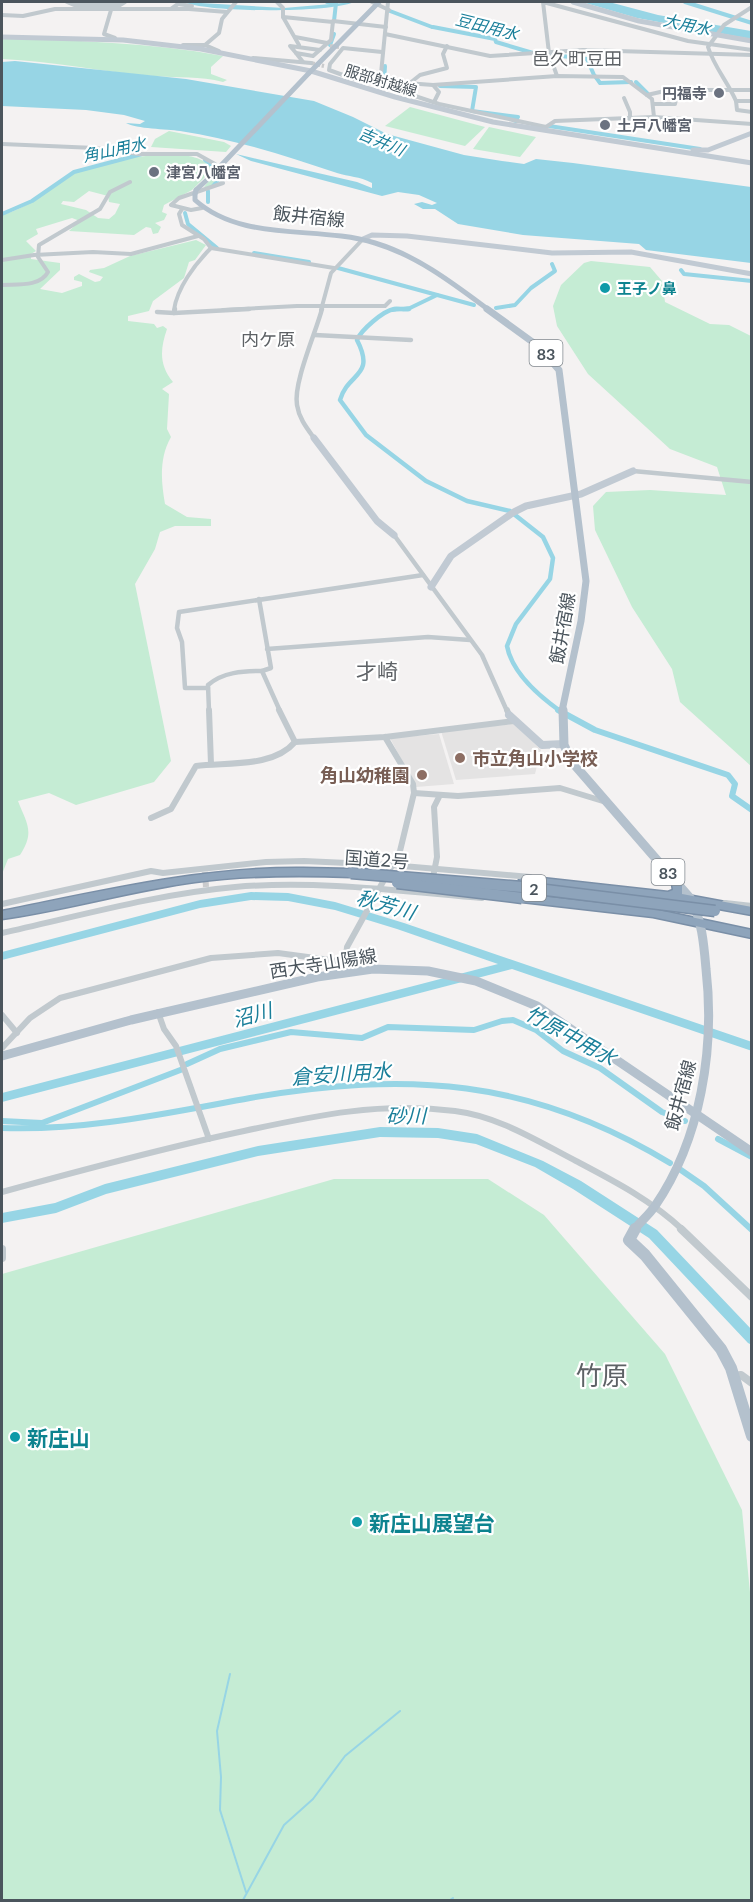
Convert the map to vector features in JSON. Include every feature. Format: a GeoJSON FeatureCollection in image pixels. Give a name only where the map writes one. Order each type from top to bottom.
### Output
{"type":"FeatureCollection","features":[{"type":"Feature","properties":{"kind":"highway"},"geometry":{"type":"LineString","coordinates":[[2,915],[176,880],[274,871],[286,875],[438,874],[524,880],[669,896],[752,911]]}},
{"type":"Feature","properties":{"kind":"highway"},"geometry":{"type":"LineString","coordinates":[[345,874],[615,908],[700,921],[752,934]]}},
{"type":"Feature","properties":{"kind":"highway","name":"国道2号"},"geometry":{"type":"LineString","coordinates":[[345,874],[522,887],[715,911],[752,918]]}},
{"type":"Feature","properties":{"kind":"highway"},"geometry":{"type":"LineString","coordinates":[[669,896],[678,892],[677,882]]}},
{"type":"Feature","properties":{"kind":"main road"},"geometry":{"type":"LineString","coordinates":[[202,208],[195,200],[196,192],[358,24],[376,2]]}},
{"type":"Feature","properties":{"kind":"main road","name":"飯井宿線"},"geometry":{"type":"LineString","coordinates":[[202,208],[229,221],[251,226],[326,233],[363,239],[399,250],[425,264],[537,346],[553,362],[563,389],[586,598],[562,707],[564,744],[580,775],[692,900],[700,921],[709,1038],[707,1060],[685,1141],[653,1208],[631,1233],[629,1240],[645,1255],[721,1349],[733,1376],[752,1436]]}},
{"type":"Feature","properties":{"kind":"main road","name":"西大寺山陽線"},"geometry":{"type":"LineString","coordinates":[[2,1056],[158,1012],[344,973],[411,969],[476,980],[500,988],[537,1006],[752,1152]]}},
{"type":"Feature","properties":{"kind":"street"},"geometry":{"type":"LineString","coordinates":[[67,2],[74,5],[120,5]]}},
{"type":"Feature","properties":{"kind":"street"},"geometry":{"type":"LineString","coordinates":[[123,40],[104,36],[113,10],[125,2]]}},
{"type":"Feature","properties":{"kind":"street"},"geometry":{"type":"LineString","coordinates":[[205,45],[219,33],[219,22],[236,2]]}},
{"type":"Feature","properties":{"kind":"street"},"geometry":{"type":"LineString","coordinates":[[277,2],[283,8],[284,17],[299,45]]}},
{"type":"Feature","properties":{"kind":"street"},"geometry":{"type":"LineString","coordinates":[[376,2],[389,10]]}},
{"type":"Feature","properties":{"kind":"street"},"geometry":{"type":"LineString","coordinates":[[380,83],[388,2]]}},
{"type":"Feature","properties":{"kind":"street"},"geometry":{"type":"LineString","coordinates":[[557,76],[549,53],[543,2],[709,45],[752,50]]}},
{"type":"Feature","properties":{"kind":"street"},"geometry":{"type":"LineString","coordinates":[[573,2],[639,21],[752,41]]}},
{"type":"Feature","properties":{"kind":"street"},"geometry":{"type":"LineString","coordinates":[[709,45],[724,25],[752,7]]}},
{"type":"Feature","properties":{"kind":"street"},"geometry":{"type":"LineString","coordinates":[[2,15],[23,16],[55,9],[195,9],[227,12]]}},
{"type":"Feature","properties":{"kind":"street"},"geometry":{"type":"LineString","coordinates":[[284,17],[386,27]]}},
{"type":"Feature","properties":{"kind":"street"},"geometry":{"type":"LineString","coordinates":[[296,53],[313,56],[328,45],[332,39],[333,22]]}},
{"type":"Feature","properties":{"kind":"street"},"geometry":{"type":"LineString","coordinates":[[385,34],[490,56],[583,50],[752,55]]}},
{"type":"Feature","properties":{"kind":"street","name":"服部射越線"},"geometry":{"type":"LineString","coordinates":[[2,37],[123,40],[180,45],[252,58],[310,72],[493,122],[752,163]]}},
{"type":"Feature","properties":{"kind":"street"},"geometry":{"type":"LineString","coordinates":[[295,37],[328,45]]}},
{"type":"Feature","properties":{"kind":"street"},"geometry":{"type":"LineString","coordinates":[[180,45],[205,45],[219,52]]}},
{"type":"Feature","properties":{"kind":"street"},"geometry":{"type":"LineString","coordinates":[[303,62],[290,46],[299,45],[320,50]]}},
{"type":"Feature","properties":{"kind":"street"},"geometry":{"type":"LineString","coordinates":[[382,52],[341,48],[326,67],[354,79],[380,83],[434,102],[546,127],[555,121],[630,120],[654,117],[750,124],[750,112],[737,110],[732,90],[714,66],[709,45]]}},
{"type":"Feature","properties":{"kind":"street"},"geometry":{"type":"LineString","coordinates":[[411,83],[420,75],[447,68],[443,54],[447,46]]}},
{"type":"Feature","properties":{"kind":"street"},"geometry":{"type":"LineString","coordinates":[[252,58],[311,63]]}},
{"type":"Feature","properties":{"kind":"street"},"geometry":{"type":"LineString","coordinates":[[346,82],[433,85],[557,76],[627,78],[654,104],[654,117]]}},
{"type":"Feature","properties":{"kind":"street"},"geometry":{"type":"LineString","coordinates":[[433,85],[438,92],[434,102]]}},
{"type":"Feature","properties":{"kind":"street"},"geometry":{"type":"LineString","coordinates":[[647,95],[678,90],[752,90]]}},
{"type":"Feature","properties":{"kind":"street"},"geometry":{"type":"LineString","coordinates":[[654,104],[675,104],[678,90]]}},
{"type":"Feature","properties":{"kind":"street"},"geometry":{"type":"LineString","coordinates":[[624,98],[630,112],[630,120]]}},
{"type":"Feature","properties":{"kind":"street"},"geometry":{"type":"LineString","coordinates":[[736,101],[752,101]]}},
{"type":"Feature","properties":{"kind":"street"},"geometry":{"type":"LineString","coordinates":[[636,146],[703,151],[752,133]]}},
{"type":"Feature","properties":{"kind":"street"},"geometry":{"type":"LineString","coordinates":[[2,144],[202,156],[220,171],[223,183],[172,203],[173,207],[182,209],[202,208]]}},
{"type":"Feature","properties":{"kind":"street"},"geometry":{"type":"LineString","coordinates":[[2,285],[35,283],[45,278],[48,272],[38,255],[39,245],[100,209],[110,192],[130,182]]}},
{"type":"Feature","properties":{"kind":"street"},"geometry":{"type":"LineString","coordinates":[[182,209],[179,214],[181,223],[211,248],[334,268]]}},
{"type":"Feature","properties":{"kind":"street"},"geometry":{"type":"LineString","coordinates":[[564,744],[542,745],[512,718],[490,671],[470,640],[394,536],[377,521],[300,420],[296,399],[329,277],[334,268],[363,239],[372,235],[407,236],[552,253],[625,251],[752,274]]}},
{"type":"Feature","properties":{"kind":"street"},"geometry":{"type":"LineString","coordinates":[[2,260],[38,255],[98,252],[131,254],[198,236]]}},
{"type":"Feature","properties":{"kind":"street"},"geometry":{"type":"LineString","coordinates":[[174,313],[176,298],[201,258],[211,248]]}},
{"type":"Feature","properties":{"kind":"street"},"geometry":{"type":"LineString","coordinates":[[157,312],[385,306],[390,301]]}},
{"type":"Feature","properties":{"kind":"street"},"geometry":{"type":"LineString","coordinates":[[315,335],[411,340]]}},
{"type":"Feature","properties":{"kind":"street"},"geometry":{"type":"LineString","coordinates":[[431,587],[451,556],[504,518],[526,506],[575,496],[633,471],[654,471],[726,483],[752,482]]}},
{"type":"Feature","properties":{"kind":"street"},"geometry":{"type":"LineString","coordinates":[[208,688],[185,688],[182,642],[177,628],[179,612],[423,575]]}},
{"type":"Feature","properties":{"kind":"street"},"geometry":{"type":"LineString","coordinates":[[211,764],[208,688],[211,681],[271,668],[259,599]]}},
{"type":"Feature","properties":{"kind":"street"},"geometry":{"type":"LineString","coordinates":[[267,649],[428,637],[470,640]]}},
{"type":"Feature","properties":{"kind":"street"},"geometry":{"type":"LineString","coordinates":[[262,671],[266,686],[279,706],[295,742]]}},
{"type":"Feature","properties":{"kind":"street"},"geometry":{"type":"LineString","coordinates":[[295,742],[385,737],[512,718]]}},
{"type":"Feature","properties":{"kind":"street"},"geometry":{"type":"LineString","coordinates":[[344,973],[347,947],[400,851],[414,793],[413,784],[385,737]]}},
{"type":"Feature","properties":{"kind":"street"},"geometry":{"type":"LineString","coordinates":[[151,818],[162,816],[172,807],[183,792],[194,768],[211,764],[255,761],[291,748],[295,742]]}},
{"type":"Feature","properties":{"kind":"street"},"geometry":{"type":"LineString","coordinates":[[414,793],[439,796],[560,788],[606,802]]}},
{"type":"Feature","properties":{"kind":"street"},"geometry":{"type":"LineString","coordinates":[[430,894],[438,839],[434,807],[439,796]]}},
{"type":"Feature","properties":{"kind":"street"},"geometry":{"type":"LineString","coordinates":[[2,904],[135,874],[204,870],[284,861],[434,868],[579,883],[584,888]]}},
{"type":"Feature","properties":{"kind":"street"},"geometry":{"type":"LineString","coordinates":[[365,890],[368,864]]}},
{"type":"Feature","properties":{"kind":"street"},"geometry":{"type":"LineString","coordinates":[[495,899],[499,874]]}},
{"type":"Feature","properties":{"kind":"street"},"geometry":{"type":"LineString","coordinates":[[2,933],[207,888],[259,886],[379,890],[615,908],[616,891]]}},
{"type":"Feature","properties":{"kind":"street"},"geometry":{"type":"LineString","coordinates":[[704,903],[752,906]]}},
{"type":"Feature","properties":{"kind":"street"},"geometry":{"type":"LineString","coordinates":[[2,1048],[46,1005],[60,998],[211,958],[278,953],[345,962]]}},
{"type":"Feature","properties":{"kind":"street"},"geometry":{"type":"LineString","coordinates":[[158,1012],[164,1029],[181,1058],[209,1139]]}},
{"type":"Feature","properties":{"kind":"street"},"geometry":{"type":"LineString","coordinates":[[2,1015],[17,1033]]}},
{"type":"Feature","properties":{"kind":"street"},"geometry":{"type":"LineString","coordinates":[[2,1192],[163,1148],[335,1111],[374,1107],[457,1111],[495,1122],[528,1136],[653,1208],[752,1298]]}},
{"type":"Feature","properties":{"kind":"street"},"geometry":{"type":"LineString","coordinates":[[2,1249],[2,1258]]}},
{"type":"Feature","properties":{"kind":"street"},"geometry":{"type":"LineString","coordinates":[[733,1376],[741,1376],[752,1383]]}},
{"type":"Feature","properties":{"kind":"shaded area"},"geometry":{"type":"Polygon","coordinates":[[[514,724],[541,750],[535,774],[456,780],[441,731],[514,724]]]}},
{"type":"Feature","properties":{"kind":"shaded area"},"geometry":{"type":"Polygon","coordinates":[[[439,734],[454,784],[416,787],[390,738],[439,734]]]}},
{"type":"Feature","properties":{"kind":"green space"},"geometry":{"type":"Polygon","coordinates":[[[2,38],[140,45],[223,56],[211,67],[211,74],[227,80],[223,82],[197,78],[163,77],[2,59],[2,38]]]}},
{"type":"Feature","properties":{"kind":"green space"},"geometry":{"type":"Polygon","coordinates":[[[410,107],[485,127],[465,146],[385,126],[410,107]]]}},
{"type":"Feature","properties":{"kind":"green space"},"geometry":{"type":"Polygon","coordinates":[[[489,127],[536,137],[520,157],[473,149],[489,127]]]}},
{"type":"Feature","properties":{"kind":"green space"},"geometry":{"type":"Polygon","coordinates":[[[169,131],[224,142],[231,146],[226,152],[151,147],[155,139],[169,131]]]}},
{"type":"Feature","properties":{"kind":"green space"},"geometry":{"type":"Polygon","coordinates":[[[162,155],[195,157],[210,166],[218,177],[217,183],[207,188],[204,187],[212,177],[206,176],[192,190],[164,205],[162,212],[167,214],[164,220],[155,223],[161,227],[158,233],[153,234],[151,228],[146,227],[134,235],[69,231],[80,221],[72,218],[36,229],[38,234],[26,241],[36,251],[31,254],[31,259],[60,263],[60,270],[40,289],[62,293],[82,286],[82,282],[74,280],[74,277],[79,274],[95,282],[100,281],[103,277],[89,272],[90,270],[104,268],[130,256],[196,240],[206,245],[195,260],[189,262],[184,278],[153,301],[149,311],[128,316],[128,321],[154,324],[157,328],[163,326],[167,329],[162,357],[168,376],[173,382],[162,389],[169,394],[167,429],[171,437],[164,453],[162,470],[165,504],[187,517],[211,519],[211,526],[175,526],[160,532],[155,549],[135,584],[171,761],[154,782],[76,805],[49,793],[18,801],[27,822],[27,840],[20,855],[8,859],[2,874],[2,215],[21,208],[66,178],[89,167],[118,160],[162,155]],[[89,191],[74,202],[63,201],[61,204],[86,210],[98,218],[109,219],[115,214],[120,204],[109,202],[108,196],[89,191]]]}},
{"type":"Feature","properties":{"kind":"green space"},"geometry":{"type":"Polygon","coordinates":[[[591,261],[650,267],[662,281],[665,302],[710,324],[729,325],[751,336],[751,766],[680,702],[672,669],[632,607],[595,530],[593,506],[606,492],[650,490],[726,495],[717,467],[670,449],[588,374],[557,326],[553,306],[561,285],[584,263],[591,261]]]}},
{"type":"Feature","properties":{"kind":"green space"},"geometry":{"type":"Polygon","coordinates":[[[334,1179],[488,1179],[544,1215],[665,1354],[742,1510],[752,1613],[751,1900],[2,1900],[2,1274],[334,1179]]]}},
{"type":"Feature","properties":{"kind":"water","name":"大用水"},"geometry":{"type":"Polygon","coordinates":[[[582,2],[609,2],[658,15],[751,31],[751,39],[637,18],[582,2]]]}},
{"type":"Feature","properties":{"kind":"water","name":"吉井川"},"geometry":{"type":"Polygon","coordinates":[[[15,61],[186,79],[314,101],[387,134],[464,155],[524,164],[536,159],[573,163],[751,187],[751,263],[646,250],[639,244],[523,235],[458,224],[435,209],[423,209],[414,204],[437,203],[419,195],[398,192],[382,196],[251,161],[236,154],[357,182],[372,188],[372,183],[363,179],[240,143],[200,134],[137,127],[126,123],[140,124],[145,121],[124,115],[86,110],[2,106],[2,62],[15,61]]]}},
{"type":"Feature","properties":{"kind":"waterway"},"geometry":{"type":"LineString","coordinates":[[187,2],[231,7]]}},
{"type":"Feature","properties":{"kind":"waterway"},"geometry":{"type":"LineString","coordinates":[[327,2],[336,3],[334,21]]}},
{"type":"Feature","properties":{"kind":"waterway"},"geometry":{"type":"LineString","coordinates":[[338,5],[351,2]]}},
{"type":"Feature","properties":{"kind":"waterway"},"geometry":{"type":"LineString","coordinates":[[685,2],[752,23]]}},
{"type":"Feature","properties":{"kind":"waterway"},"geometry":{"type":"LineString","coordinates":[[285,9],[334,5]]}},
{"type":"Feature","properties":{"kind":"waterway"},"geometry":{"type":"LineString","coordinates":[[234,7],[283,9]]}},
{"type":"Feature","properties":{"kind":"waterway","name":"豆田用水"},"geometry":{"type":"LineString","coordinates":[[390,11],[432,27]]}},
{"type":"Feature","properties":{"kind":"waterway","name":"豆田用水"},"geometry":{"type":"LineString","coordinates":[[433,27],[495,39],[496,42],[533,53]]}},
{"type":"Feature","properties":{"kind":"waterway"},"geometry":{"type":"LineString","coordinates":[[330,45],[334,34]]}},
{"type":"Feature","properties":{"kind":"waterway","name":"豆田用水"},"geometry":{"type":"LineString","coordinates":[[553,55],[587,59],[594,75]]}},
{"type":"Feature","properties":{"kind":"waterway"},"geometry":{"type":"LineString","coordinates":[[385,66],[384,81],[389,82]]}},
{"type":"Feature","properties":{"kind":"waterway","name":"豆田用水"},"geometry":{"type":"LineString","coordinates":[[595,76],[600,83],[631,82]]}},
{"type":"Feature","properties":{"kind":"waterway","name":"豆田用水"},"geometry":{"type":"LineString","coordinates":[[636,82],[648,94]]}},
{"type":"Feature","properties":{"kind":"waterway"},"geometry":{"type":"LineString","coordinates":[[440,86],[476,87],[472,111],[518,117],[513,120],[516,121]]}},
{"type":"Feature","properties":{"kind":"waterway"},"geometry":{"type":"LineString","coordinates":[[549,126],[700,149]]}},
{"type":"Feature","properties":{"kind":"waterway","name":"角山用水"},"geometry":{"type":"LineString","coordinates":[[2,214],[32,201],[74,172],[142,154]]}},
{"type":"Feature","properties":{"kind":"waterway","name":"角山用水"},"geometry":{"type":"LineString","coordinates":[[205,160],[215,168],[220,178],[213,186]]}},
{"type":"Feature","properties":{"kind":"waterway","name":"角山用水"},"geometry":{"type":"LineString","coordinates":[[208,191],[208,202]]}},
{"type":"Feature","properties":{"kind":"waterway","name":"角山用水"},"geometry":{"type":"LineString","coordinates":[[185,213],[188,224],[217,248]]}},
{"type":"Feature","properties":{"kind":"waterway","name":"角山用水"},"geometry":{"type":"LineString","coordinates":[[254,253],[309,262]]}},
{"type":"Feature","properties":{"kind":"waterway","name":"角山用水"},"geometry":{"type":"LineString","coordinates":[[496,308],[515,305],[531,288],[555,271],[552,264]]}},
{"type":"Feature","properties":{"kind":"waterway","name":"角山用水"},"geometry":{"type":"LineString","coordinates":[[338,268],[474,305]]}},
{"type":"Feature","properties":{"kind":"waterway","name":"角山用水"},"geometry":{"type":"LineString","coordinates":[[681,270],[684,274],[752,281]]}},
{"type":"Feature","properties":{"kind":"waterway"},"geometry":{"type":"LineString","coordinates":[[401,309],[410,308],[437,295]]}},
{"type":"Feature","properties":{"kind":"waterway"},"geometry":{"type":"LineString","coordinates":[[392,310],[401,309]]}},
{"type":"Feature","properties":{"kind":"waterway"},"geometry":{"type":"LineString","coordinates":[[401,309],[409,309]]}},
{"type":"Feature","properties":{"kind":"waterway"},"geometry":{"type":"LineString","coordinates":[[401,309],[384,313],[359,336],[357,340],[362,352],[362,368],[344,391],[340,400],[366,435],[426,481],[467,501],[510,511],[543,537],[553,558],[550,579],[516,624],[507,646],[520,674],[535,691],[560,711]]}},
{"type":"Feature","properties":{"kind":"waterway"},"geometry":{"type":"LineString","coordinates":[[558,710],[595,730],[728,775],[735,784],[732,796],[752,810]]}},
{"type":"Feature","properties":{"kind":"waterway","name":"秋芳川"},"geometry":{"type":"LineString","coordinates":[[2,956],[200,904],[251,896],[288,897],[335,906],[400,926],[752,1047]]}},
{"type":"Feature","properties":{"kind":"waterway","name":"沼川"},"geometry":{"type":"LineString","coordinates":[[2,1098],[510,965]]}},
{"type":"Feature","properties":{"kind":"waterway","name":"竹原中用水"},"geometry":{"type":"LineString","coordinates":[[187,1064],[220,1049],[291,1032],[362,1038],[388,1027],[474,1030],[513,1020],[536,1030],[563,1051],[600,1068],[662,1112],[685,1121]]}},
{"type":"Feature","properties":{"kind":"waterway","name":"竹原中用水"},"geometry":{"type":"LineString","coordinates":[[2,1121],[42,1123],[183,1069]]}},
{"type":"Feature","properties":{"kind":"waterway","name":"倉安川用水"},"geometry":{"type":"LineString","coordinates":[[2,1128],[95,1124],[307,1090],[362,1085],[415,1084],[466,1088],[517,1098],[567,1113],[618,1135],[670,1163]]}},
{"type":"Feature","properties":{"kind":"waterway","name":"砂川"},"geometry":{"type":"LineString","coordinates":[[2,1218],[56,1208],[105,1189],[258,1151],[380,1132],[438,1133],[477,1139],[539,1164],[577,1185],[653,1234],[752,1339]]}},
{"type":"Feature","properties":{"kind":"waterway","name":"竹原中用水"},"geometry":{"type":"LineString","coordinates":[[718,1139],[752,1157]]}},
{"type":"Feature","properties":{"kind":"waterway","name":"倉安川用水"},"geometry":{"type":"LineString","coordinates":[[678,1168],[704,1186],[752,1230]]}},
{"type":"Feature","properties":{"kind":"waterway"},"geometry":{"type":"LineString","coordinates":[[230,1674],[217,1731],[221,1777],[220,1810],[246,1892]]}},
{"type":"Feature","properties":{"kind":"waterway"},"geometry":{"type":"LineString","coordinates":[[243,1900],[284,1825],[313,1799],[345,1756],[400,1711]]}},
{"type":"Feature","properties":{"kind":"tunnel"},"geometry":{"type":"LineString","coordinates":[[330,46],[339,47]]}},
{"type":"Feature","properties":{"kind":"tunnel"},"geometry":{"type":"LineString","coordinates":[[311,63],[324,66]]}},
{"type":"Feature","properties":{"kind":"tunnel"},"geometry":{"type":"LineString","coordinates":[[205,872],[206,887]]}},
{"type":"Feature","properties":{"kind":"place","name":"円福寺"},"geometry":{"type":"Point","coordinates":[719,93]}},
{"type":"Feature","properties":{"kind":"place","name":"土戸八幡宮"},"geometry":{"type":"Point","coordinates":[605,125]}},
{"type":"Feature","properties":{"kind":"place","name":"津宮八幡宮"},"geometry":{"type":"Point","coordinates":[154,172]}},
{"type":"Feature","properties":{"kind":"place","name":"王子ノ鼻"},"geometry":{"type":"Point","coordinates":[605,288]}},
{"type":"Feature","properties":{"kind":"place","name":"市立角山小学校"},"geometry":{"type":"Point","coordinates":[460,758]}},
{"type":"Feature","properties":{"kind":"place","name":"角山幼稚園"},"geometry":{"type":"Point","coordinates":[422,775]}},
{"type":"Feature","properties":{"kind":"place","name":"新庄山"},"geometry":{"type":"Point","coordinates":[15,1437]}},
{"type":"Feature","properties":{"kind":"place","name":"新庄山展望台"},"geometry":{"type":"Point","coordinates":[357,1522]}},
{"type":"Feature","properties":{"kind":"district","name":"邑久町豆田"},"geometry":{"type":"Point","coordinates":[577,58]}},
{"type":"Feature","properties":{"kind":"district","name":"内ケ原"},"geometry":{"type":"Point","coordinates":[268,339]}},
{"type":"Feature","properties":{"kind":"district","name":"才崎"},"geometry":{"type":"Point","coordinates":[377,670]}},
{"type":"Feature","properties":{"kind":"district","name":"竹原"},"geometry":{"type":"Point","coordinates":[602,1375]}}]}
